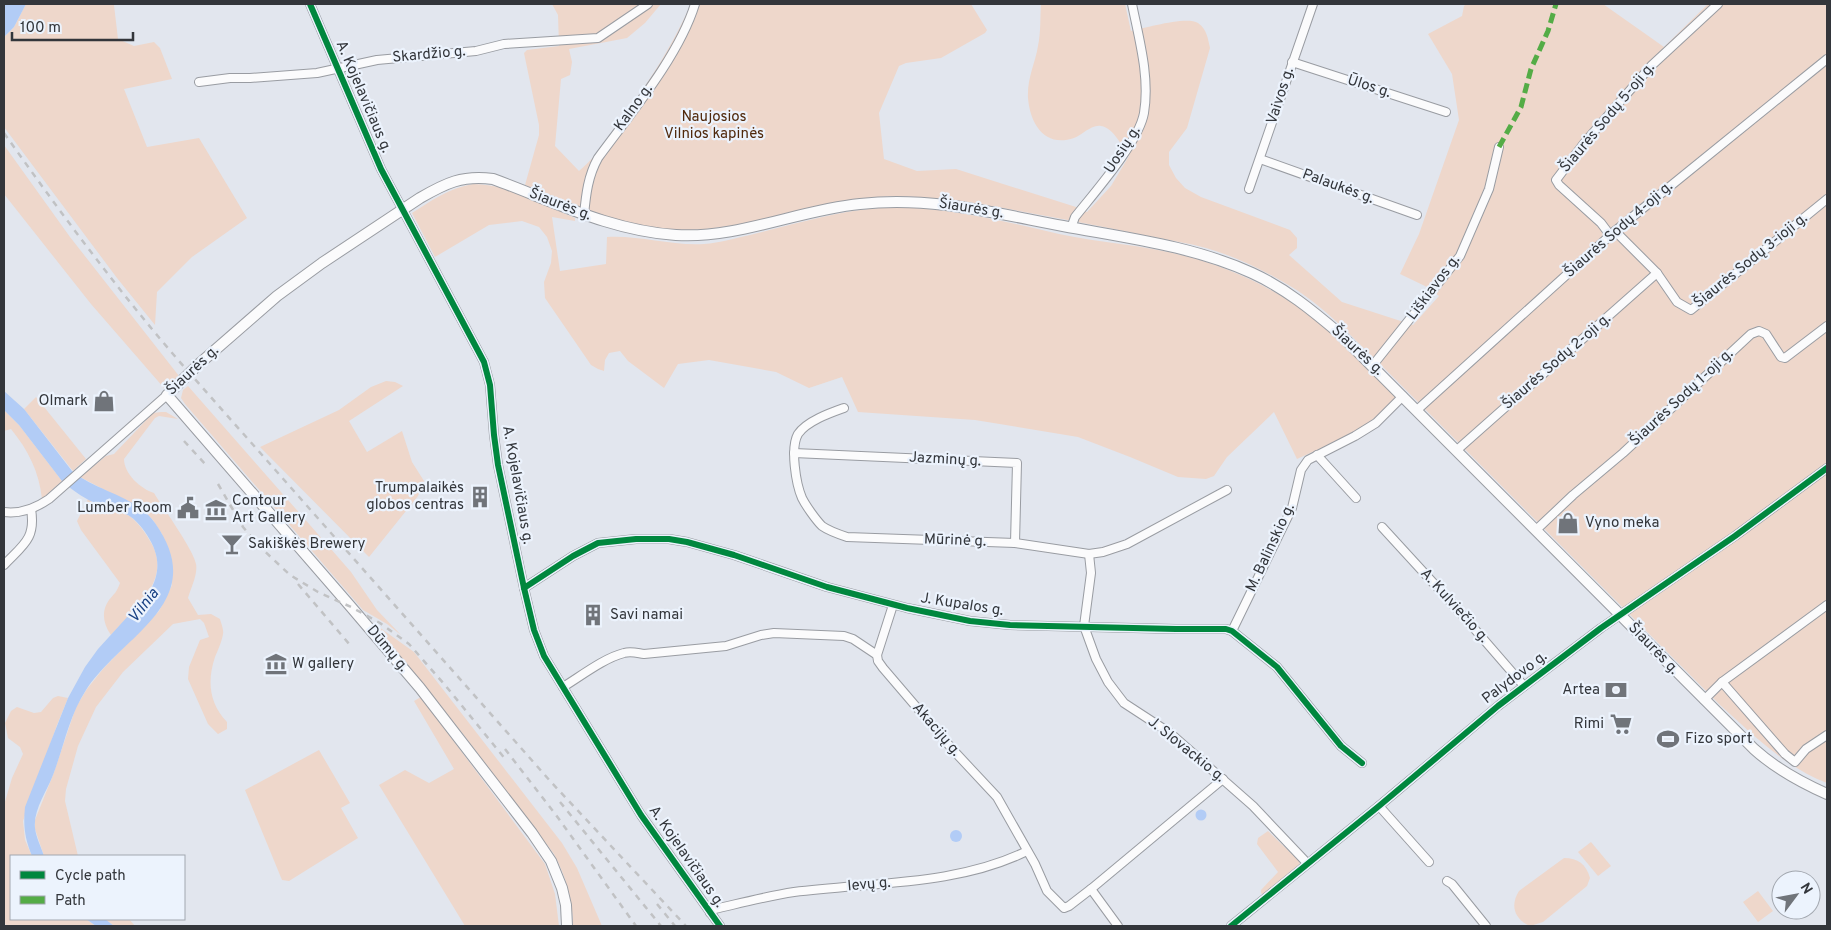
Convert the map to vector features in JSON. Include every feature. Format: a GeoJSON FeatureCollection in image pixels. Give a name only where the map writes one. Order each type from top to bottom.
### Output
{"type":"FeatureCollection","features":[{"type":"Feature","properties":{"kind":"main road","name":"Šiaurės g."},"geometry":{"type":"LineString","coordinates":[[167,395],[199,364],[277,296],[402,209],[438,187],[452,181],[481,178],[493,179],[584,215],[630,229],[665,234],[698,235],[726,231],[821,210],[859,204],[922,202],[964,207],[1195,252],[1255,274],[1310,308],[1373,365],[1758,753],[1789,775],[1827,794]]}},
{"type":"Feature","properties":{"kind":"main road","name":"Dūmų g."},"geometry":{"type":"LineString","coordinates":[[167,395],[420,688],[532,833],[551,861],[562,888],[566,904],[567,926]]}},
{"type":"Feature","properties":{"kind":"street","name":"A. Kojelavičiaus g."},"geometry":{"type":"LineString","coordinates":[[310,4],[381,169],[484,362],[488,374],[497,459],[524,588],[539,645],[641,815],[720,926]]}},
{"type":"Feature","properties":{"kind":"street","name":"Skardžio g."},"geometry":{"type":"LineString","coordinates":[[200,82],[230,78],[317,73],[377,60],[476,50],[504,44],[598,38],[648,4]]}},
{"type":"Feature","properties":{"kind":"street","name":"Kalno g."},"geometry":{"type":"LineString","coordinates":[[584,215],[588,182],[592,169],[659,74],[682,33],[695,4]]}},
{"type":"Feature","properties":{"kind":"street","name":"Uosių g."},"geometry":{"type":"LineString","coordinates":[[1071,228],[1075,217],[1131,143],[1139,129],[1144,114],[1146,93],[1145,71],[1132,4]]}},
{"type":"Feature","properties":{"kind":"street","name":"Vaivos g."},"geometry":{"type":"LineString","coordinates":[[1249,189],[1313,4]]}},
{"type":"Feature","properties":{"kind":"street","name":"Šiaurės Sodų 5-oji g."},"geometry":{"type":"LineString","coordinates":[[1613,233],[1559,185],[1556,180],[1585,142],[1651,66],[1718,4]]}},
{"type":"Feature","properties":{"kind":"street","name":"Šiaurės Sodų 4-oji g."},"geometry":{"type":"LineString","coordinates":[[1417,410],[1613,233],[1827,59]]}},
{"type":"Feature","properties":{"kind":"street","name":"Ūlos g."},"geometry":{"type":"LineString","coordinates":[[1292,62],[1446,112]]}},
{"type":"Feature","properties":{"kind":"street","name":"Liškiavos g."},"geometry":{"type":"LineString","coordinates":[[1373,365],[1460,256],[1489,190],[1498,147]]}},
{"type":"Feature","properties":{"kind":"street","name":"Palaukės g."},"geometry":{"type":"LineString","coordinates":[[1260,159],[1416,215]]}},
{"type":"Feature","properties":{"kind":"street","name":"Šiaurės Sodų 3-ioji g."},"geometry":{"type":"LineString","coordinates":[[1613,233],[1657,274],[1677,302],[1691,310],[1827,199]]}},
{"type":"Feature","properties":{"kind":"street","name":"Šiaurės Sodų 2-oji g."},"geometry":{"type":"LineString","coordinates":[[1457,450],[1657,274]]}},
{"type":"Feature","properties":{"kind":"street","name":"Šiaurės Sodų 1-oji g."},"geometry":{"type":"LineString","coordinates":[[1536,530],[1572,495],[1623,453],[1752,334],[1758,330],[1766,334],[1781,357],[1785,358],[1827,326]]}},
{"type":"Feature","properties":{"kind":"street","name":"Šiaurės g."},"geometry":{"type":"LineString","coordinates":[[30,509],[40,505],[57,492],[167,395]]}},
{"type":"Feature","properties":{"kind":"street","name":"M. Balinskio g."},"geometry":{"type":"LineString","coordinates":[[1232,631],[1292,508],[1301,470],[1308,460],[1376,424],[1403,396]]}},
{"type":"Feature","properties":{"kind":"street","name":"Mūrinė g."},"geometry":{"type":"LineString","coordinates":[[844,408],[817,420],[801,431],[795,442],[794,453],[796,474],[802,498],[822,525],[831,531],[855,538],[1015,543],[1089,554],[1103,552],[1127,544],[1227,490]]}},
{"type":"Feature","properties":{"kind":"street","name":"Jazminų g."},"geometry":{"type":"LineString","coordinates":[[794,453],[1016,463],[1015,543]]}},
{"type":"Feature","properties":{"kind":"street"},"geometry":{"type":"LineString","coordinates":[[1317,455],[1356,498]]}},
{"type":"Feature","properties":{"kind":"street","name":"Palydovo g."},"geometry":{"type":"LineString","coordinates":[[1231,926],[1379,806],[1494,709],[1620,615],[1735,536],[1827,468]]}},
{"type":"Feature","properties":{"kind":"street"},"geometry":{"type":"LineString","coordinates":[[4,512],[20,512],[30,509],[32,517],[30,538],[4,565]]}},
{"type":"Feature","properties":{"kind":"street","name":"A. Kulviečio g."},"geometry":{"type":"LineString","coordinates":[[1382,527],[1524,686]]}},
{"type":"Feature","properties":{"kind":"street","name":"J. Kupalos g."},"geometry":{"type":"LineString","coordinates":[[524,588],[573,556],[598,543],[636,539],[669,539],[734,555],[827,587],[893,605],[970,621],[992,624],[1226,629],[1232,631]]}},
{"type":"Feature","properties":{"kind":"street"},"geometry":{"type":"LineString","coordinates":[[1084,626],[1091,573],[1089,554]]}},
{"type":"Feature","properties":{"kind":"street"},"geometry":{"type":"LineString","coordinates":[[877,656],[893,605]]}},
{"type":"Feature","properties":{"kind":"street"},"geometry":{"type":"LineString","coordinates":[[1704,700],[1722,682],[1827,605]]}},
{"type":"Feature","properties":{"kind":"street","name":"J. Slovackio g."},"geometry":{"type":"LineString","coordinates":[[1084,626],[1096,659],[1108,682],[1124,703],[1163,728],[1222,779],[1252,806],[1307,863]]}},
{"type":"Feature","properties":{"kind":"street"},"geometry":{"type":"LineString","coordinates":[[1232,631],[1277,667],[1341,746],[1362,763]]}},
{"type":"Feature","properties":{"kind":"street","name":"Akacijų g."},"geometry":{"type":"LineString","coordinates":[[564,687],[622,653],[644,654],[726,646],[774,633],[844,636],[854,639],[877,656],[883,668],[954,751],[997,797],[1035,864],[1047,891],[1062,907],[1069,906],[1091,889],[1222,779]]}},
{"type":"Feature","properties":{"kind":"street"},"geometry":{"type":"LineString","coordinates":[[1722,682],[1785,754],[1795,762]]}},
{"type":"Feature","properties":{"kind":"street"},"geometry":{"type":"LineString","coordinates":[[1789,775],[1795,762],[1806,749],[1827,735]]}},
{"type":"Feature","properties":{"kind":"street"},"geometry":{"type":"LineString","coordinates":[[1379,806],[1429,862]]}},
{"type":"Feature","properties":{"kind":"street","name":"Ievų g."},"geometry":{"type":"LineString","coordinates":[[710,913],[715,909],[793,892],[910,882],[972,870],[994,864],[1027,851]]}},
{"type":"Feature","properties":{"kind":"street"},"geometry":{"type":"LineString","coordinates":[[1447,881],[1452,884],[1486,926]]}},
{"type":"Feature","properties":{"kind":"street"},"geometry":{"type":"LineString","coordinates":[[1091,889],[1118,926]]}},
{"type":"Feature","properties":{"kind":"green space"},"geometry":{"type":"Polygon","coordinates":[[[26,4],[114,5],[118,39],[134,46],[154,42],[160,48],[172,79],[124,89],[147,147],[199,138],[247,218],[192,257],[157,292],[155,325],[117,278],[4,127],[4,37],[14,27],[26,4]]]}},
{"type":"Feature","properties":{"kind":"green space","name":"Naujosios Vilnios kapinės"},"geometry":{"type":"Polygon","coordinates":[[[552,4],[661,4],[645,23],[627,38],[569,49],[572,62],[570,75],[561,79],[555,146],[579,171],[604,144],[626,114],[669,48],[691,4],[971,4],[987,30],[985,33],[941,58],[906,63],[899,66],[879,113],[884,159],[917,171],[956,169],[1087,212],[1111,186],[1129,156],[1114,134],[1106,127],[1094,127],[1074,138],[1055,140],[1047,137],[1036,125],[1029,108],[1028,91],[1039,41],[1041,4],[1125,4],[1131,31],[1175,22],[1192,21],[1198,23],[1205,31],[1210,48],[1187,128],[1169,152],[1169,165],[1176,178],[1185,188],[1201,197],[1290,230],[1297,238],[1297,248],[1289,255],[1342,302],[1413,325],[1439,296],[1425,286],[1400,274],[1419,234],[1459,120],[1452,74],[1428,34],[1462,16],[1466,4],[1603,4],[1664,47],[1708,4],[1827,4],[1827,783],[1783,759],[1719,704],[1335,320],[1298,291],[1247,263],[1216,251],[1185,243],[1004,208],[942,199],[879,197],[855,199],[738,225],[690,230],[668,230],[626,223],[605,217],[525,185],[539,135],[539,125],[524,53],[527,50],[559,46],[558,15],[552,4]]]}},
{"type":"Feature","properties":{"kind":"green space"},"geometry":{"type":"Polygon","coordinates":[[[4,145],[70,237],[179,376],[164,388],[91,304],[4,194],[4,145]]]}},
{"type":"Feature","properties":{"kind":"green space"},"geometry":{"type":"Polygon","coordinates":[[[473,184],[499,187],[512,191],[575,218],[575,221],[552,217],[560,271],[606,264],[607,237],[692,244],[722,242],[830,215],[901,207],[947,211],[1075,237],[1170,252],[1226,269],[1283,297],[1318,321],[1334,335],[1397,398],[1361,430],[1297,459],[1274,412],[1227,457],[1214,476],[1206,479],[1178,477],[1078,437],[975,420],[858,412],[842,377],[809,388],[776,372],[709,360],[678,364],[664,388],[628,361],[620,351],[609,353],[605,360],[604,371],[591,365],[545,298],[544,282],[551,263],[552,251],[547,237],[539,227],[522,221],[489,225],[435,257],[412,213],[448,192],[473,184]]]}},
{"type":"Feature","properties":{"kind":"green space"},"geometry":{"type":"Polygon","coordinates":[[[386,381],[395,382],[403,386],[349,421],[367,452],[402,431],[412,462],[424,481],[418,496],[369,557],[260,447],[339,410],[371,387],[386,381]]]}},
{"type":"Feature","properties":{"kind":"green space"},"geometry":{"type":"Polygon","coordinates":[[[188,386],[351,572],[377,610],[401,635],[363,610],[185,404],[181,398],[183,390],[188,386]]]}},
{"type":"Feature","properties":{"kind":"green space"},"geometry":{"type":"Polygon","coordinates":[[[36,397],[86,459],[73,471],[24,409],[36,397]]]}},
{"type":"Feature","properties":{"kind":"green space"},"geometry":{"type":"Polygon","coordinates":[[[4,410],[19,425],[62,481],[42,499],[35,470],[23,445],[11,429],[4,431],[4,410]]]}},
{"type":"Feature","properties":{"kind":"green space"},"geometry":{"type":"Polygon","coordinates":[[[166,412],[178,419],[159,416],[155,418],[124,459],[125,465],[134,480],[154,493],[194,557],[196,572],[188,598],[198,615],[211,614],[220,619],[223,634],[212,666],[211,691],[216,707],[227,722],[227,729],[218,734],[208,724],[188,679],[189,667],[200,640],[209,637],[204,623],[200,619],[173,624],[123,672],[96,707],[78,746],[66,789],[65,801],[78,855],[44,855],[35,829],[35,820],[53,775],[76,707],[103,669],[159,611],[172,585],[162,534],[153,520],[143,510],[80,477],[106,456],[114,454],[153,413],[166,412]]]}},
{"type":"Feature","properties":{"kind":"green space"},"geometry":{"type":"Polygon","coordinates":[[[88,499],[131,517],[146,534],[156,555],[157,568],[154,581],[148,592],[140,604],[111,635],[106,626],[104,613],[106,604],[117,591],[120,583],[81,530],[77,521],[88,499]]]}},
{"type":"Feature","properties":{"kind":"green space"},"geometry":{"type":"Polygon","coordinates":[[[372,622],[414,652],[562,843],[577,868],[602,926],[573,926],[572,907],[568,889],[554,854],[463,734],[372,622]]]}},
{"type":"Feature","properties":{"kind":"green space"},"geometry":{"type":"Polygon","coordinates":[[[58,696],[68,698],[23,821],[25,840],[32,855],[10,855],[10,920],[87,920],[96,926],[7,926],[4,923],[4,805],[12,778],[23,754],[20,747],[8,738],[5,723],[11,711],[17,707],[34,713],[41,712],[53,698],[58,696]]]}},
{"type":"Feature","properties":{"kind":"green space"},"geometry":{"type":"Polygon","coordinates":[[[421,697],[545,864],[555,894],[559,926],[465,926],[379,785],[405,770],[429,783],[454,769],[414,701],[421,697]]]}},
{"type":"Feature","properties":{"kind":"green space"},"geometry":{"type":"Polygon","coordinates":[[[319,750],[350,803],[341,808],[358,838],[289,881],[282,880],[245,790],[319,750]]]}},
{"type":"Feature","properties":{"kind":"green space"},"geometry":{"type":"Polygon","coordinates":[[[1268,831],[1300,864],[1263,895],[1261,890],[1278,872],[1257,844],[1258,838],[1268,831]]]}},
{"type":"Feature","properties":{"kind":"green space"},"geometry":{"type":"Polygon","coordinates":[[[1591,842],[1611,866],[1598,876],[1578,852],[1591,842]]]}},
{"type":"Feature","properties":{"kind":"green space"},"geometry":{"type":"Polygon","coordinates":[[[1564,858],[1573,859],[1584,866],[1590,878],[1587,886],[1543,922],[1530,926],[1520,920],[1514,906],[1519,891],[1564,858]]]}},
{"type":"Feature","properties":{"kind":"green space"},"geometry":{"type":"Polygon","coordinates":[[[1758,891],[1771,908],[1771,912],[1758,922],[1743,902],[1758,891]]]}},
{"type":"Feature","properties":{"kind":"green space"},"geometry":{"type":"Polygon","coordinates":[[[106,920],[130,920],[135,926],[114,926],[106,920]]]}},
{"type":"Feature","properties":{"kind":"water"},"geometry":{"type":"Polygon","coordinates":[[[4,4],[26,4],[14,27],[4,37],[4,4]]]}},
{"type":"Feature","properties":{"kind":"water","name":"Vilnia"},"geometry":{"type":"Polygon","coordinates":[[[4,391],[24,409],[72,471],[93,484],[127,500],[147,514],[155,523],[170,551],[173,575],[168,596],[155,615],[102,670],[86,690],[75,710],[53,775],[36,814],[37,838],[44,855],[32,855],[25,832],[25,807],[68,698],[85,667],[98,649],[149,593],[156,578],[157,557],[151,542],[134,519],[91,501],[62,481],[19,425],[4,410],[4,391]]]}},
{"type":"Feature","properties":{"kind":"water"},"geometry":{"type":"Polygon","coordinates":[[[1201,809],[1207,815],[1201,821],[1195,815],[1201,809]]]}},
{"type":"Feature","properties":{"kind":"water"},"geometry":{"type":"Polygon","coordinates":[[[954,830],[958,830],[962,836],[958,842],[954,842],[950,838],[950,834],[954,830]]]}},
{"type":"Feature","properties":{"kind":"water"},"geometry":{"type":"Polygon","coordinates":[[[87,920],[106,920],[114,926],[96,926],[87,920]]]}},
{"type":"Feature","properties":{"kind":"railway"},"geometry":{"type":"LineString","coordinates":[[4,133],[89,249],[179,361],[551,782],[686,926]]}},
{"type":"Feature","properties":{"kind":"railway"},"geometry":{"type":"LineString","coordinates":[[184,441],[206,465]]}},
{"type":"Feature","properties":{"kind":"railway"},"geometry":{"type":"LineString","coordinates":[[218,484],[243,527],[258,545],[290,575],[318,592],[380,623],[409,644],[506,760]]}},
{"type":"Feature","properties":{"kind":"railway"},"geometry":{"type":"LineString","coordinates":[[298,584],[350,645]]}},
{"type":"Feature","properties":{"kind":"railway"},"geometry":{"type":"LineString","coordinates":[[505,749],[556,815],[636,926]]}},
{"type":"Feature","properties":{"kind":"railway"},"geometry":{"type":"LineString","coordinates":[[560,802],[661,926]]}},
{"type":"Feature","properties":{"kind":"railway"},"geometry":{"type":"LineString","coordinates":[[657,904],[675,926]]}},
{"type":"Feature","properties":{"kind":"marked path"},"geometry":{"type":"LineString","coordinates":[[1499,147],[1521,107],[1531,69],[1548,31],[1556,4]]}},
{"type":"Feature","properties":{"kind":"cycle path"},"geometry":{"type":"LineString","coordinates":[[310,4],[381,169],[484,362],[490,385],[498,465],[534,630],[544,656],[641,815],[720,926]]}},
{"type":"Feature","properties":{"kind":"cycle path"},"geometry":{"type":"LineString","coordinates":[[1231,926],[1379,806],[1498,706],[1601,628],[1735,536],[1827,468]]}},
{"type":"Feature","properties":{"kind":"cycle path"},"geometry":{"type":"LineString","coordinates":[[524,588],[573,556],[598,543],[636,539],[669,539],[734,555],[827,587],[907,608],[970,621],[1010,625],[1226,629],[1232,631],[1277,667],[1341,746],[1362,763]]}},
{"type":"Feature","properties":{"kind":"place","name":"Olmark"},"geometry":{"type":"Point","coordinates":[104,401]}},
{"type":"Feature","properties":{"kind":"place","name":"Trumpalaikės globos centras"},"geometry":{"type":"Point","coordinates":[480,497]}},
{"type":"Feature","properties":{"kind":"place","name":"Lumber Room"},"geometry":{"type":"Point","coordinates":[188,508]}},
{"type":"Feature","properties":{"kind":"place","name":"Contour Art Gallery"},"geometry":{"type":"Point","coordinates":[216,510]}},
{"type":"Feature","properties":{"kind":"place","name":"Vyno meka"},"geometry":{"type":"Point","coordinates":[1568,523]}},
{"type":"Feature","properties":{"kind":"place","name":"Sakiškės Brewery"},"geometry":{"type":"Point","coordinates":[232,544]}},
{"type":"Feature","properties":{"kind":"place","name":"Savi namai"},"geometry":{"type":"Point","coordinates":[593,615]}},
{"type":"Feature","properties":{"kind":"place","name":"W gallery"},"geometry":{"type":"Point","coordinates":[276,664]}},
{"type":"Feature","properties":{"kind":"place","name":"Artea"},"geometry":{"type":"Point","coordinates":[1616,690]}},
{"type":"Feature","properties":{"kind":"place","name":"Rimi"},"geometry":{"type":"Point","coordinates":[1621,724]}},
{"type":"Feature","properties":{"kind":"place","name":"Fizo sport"},"geometry":{"type":"Point","coordinates":[1668,739]}}]}
